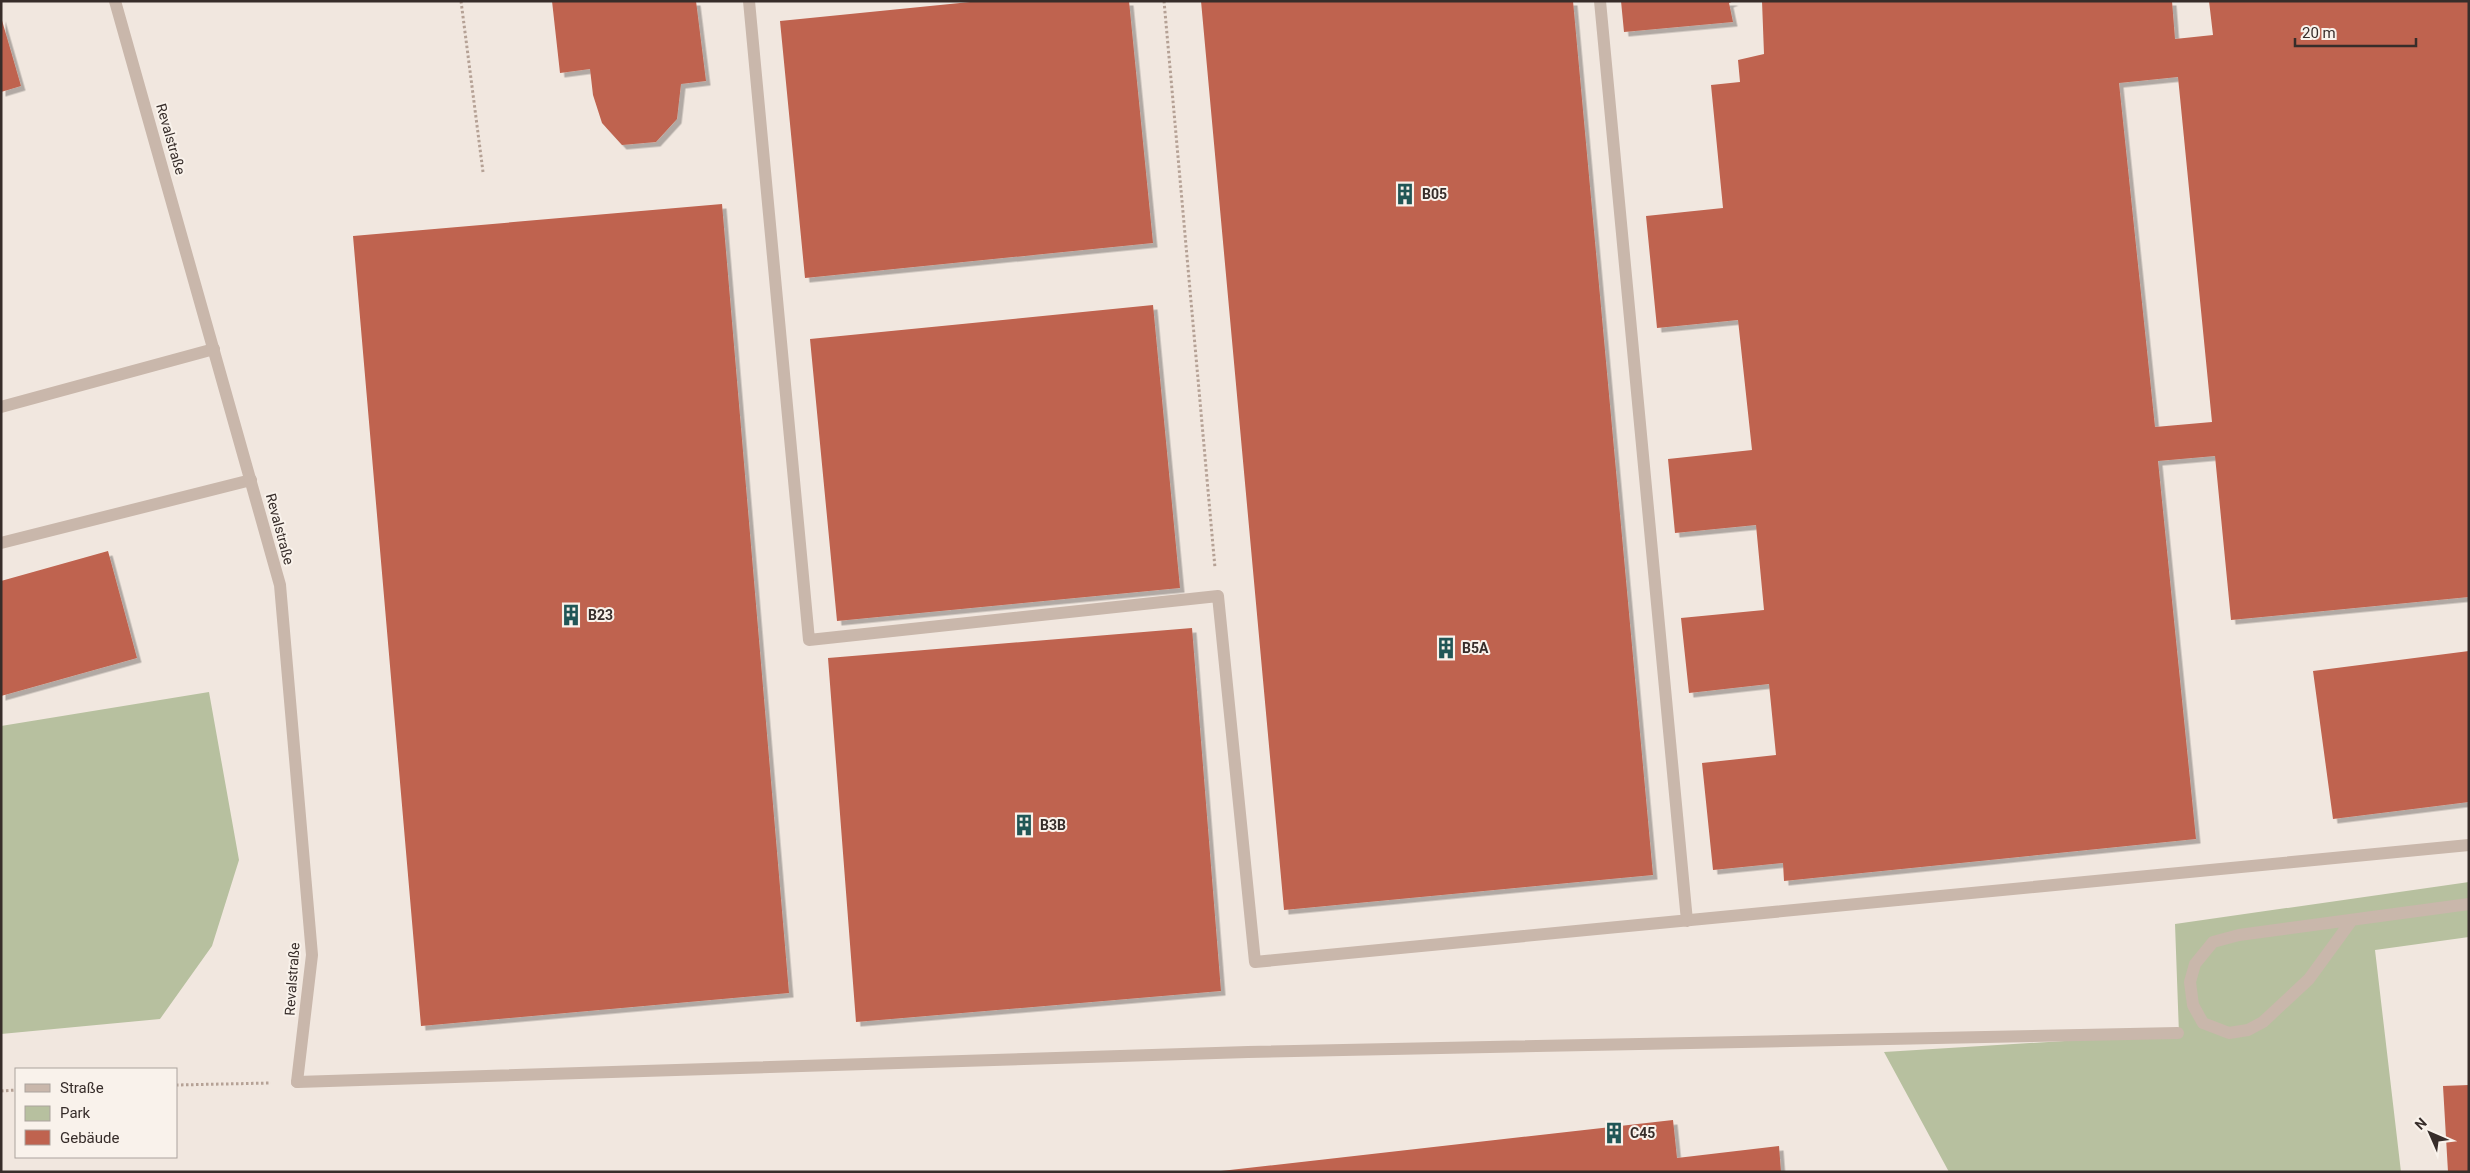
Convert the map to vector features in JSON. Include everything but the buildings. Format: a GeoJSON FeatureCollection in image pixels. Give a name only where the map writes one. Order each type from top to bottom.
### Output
{"type":"FeatureCollection","features":[{"type":"Feature","properties":{"kind":"street","name":"Revalstraße"},"geometry":{"type":"LineString","coordinates":[[114,1],[280,585],[312,956],[297,1082]]}},
{"type":"Feature","properties":{"kind":"street"},"geometry":{"type":"LineString","coordinates":[[749,1],[809,640],[1218,596],[1255,962],[2469,845]]}},
{"type":"Feature","properties":{"kind":"street"},"geometry":{"type":"LineString","coordinates":[[1600,1],[1687,921]]}},
{"type":"Feature","properties":{"kind":"street"},"geometry":{"type":"LineString","coordinates":[[1,408],[214,349]]}},
{"type":"Feature","properties":{"kind":"street"},"geometry":{"type":"LineString","coordinates":[[1,543],[251,480]]}},
{"type":"Feature","properties":{"kind":"street"},"geometry":{"type":"LineString","coordinates":[[2352,920],[2309,979],[2263,1022],[2248,1030],[2229,1033],[2204,1023],[2193,1005],[2190,982],[2196,964],[2213,942],[2239,936],[2352,920],[2469,904]]}},
{"type":"Feature","properties":{"kind":"street"},"geometry":{"type":"LineString","coordinates":[[297,1082],[1248,1052],[2178,1033]]}},
{"type":"Feature","properties":{"kind":"path"},"geometry":{"type":"LineString","coordinates":[[461,1],[483,172]]}},
{"type":"Feature","properties":{"kind":"path"},"geometry":{"type":"LineString","coordinates":[[1164,1],[1218,596]]}},
{"type":"Feature","properties":{"kind":"path"},"geometry":{"type":"LineString","coordinates":[[178,1086],[297,1082]]}},
{"type":"Feature","properties":{"kind":"path"},"geometry":{"type":"LineString","coordinates":[[1,1091],[15,1090]]}},
{"type":"Feature","properties":{"kind":"green space"},"geometry":{"type":"Polygon","coordinates":[[[209,692],[239,860],[212,946],[160,1019],[1,1034],[1,726],[209,692]]]}},
{"type":"Feature","properties":{"kind":"green space"},"geometry":{"type":"Polygon","coordinates":[[[2469,882],[2469,937],[2375,950],[2401,1172],[1949,1172],[1884,1052],[2179,1034],[2175,924],[2469,882]]]}},
{"type":"Feature","properties":{"kind":"place","name":"B05"},"geometry":{"type":"Point","coordinates":[1405,194]}},
{"type":"Feature","properties":{"kind":"place","name":"B23"},"geometry":{"type":"Point","coordinates":[571,615]}},
{"type":"Feature","properties":{"kind":"place","name":"B5A"},"geometry":{"type":"Point","coordinates":[1446,648]}},
{"type":"Feature","properties":{"kind":"place","name":"B3B"},"geometry":{"type":"Point","coordinates":[1024,825]}},
{"type":"Feature","properties":{"kind":"place","name":"C45"},"geometry":{"type":"Point","coordinates":[1614,1133]}}]}
